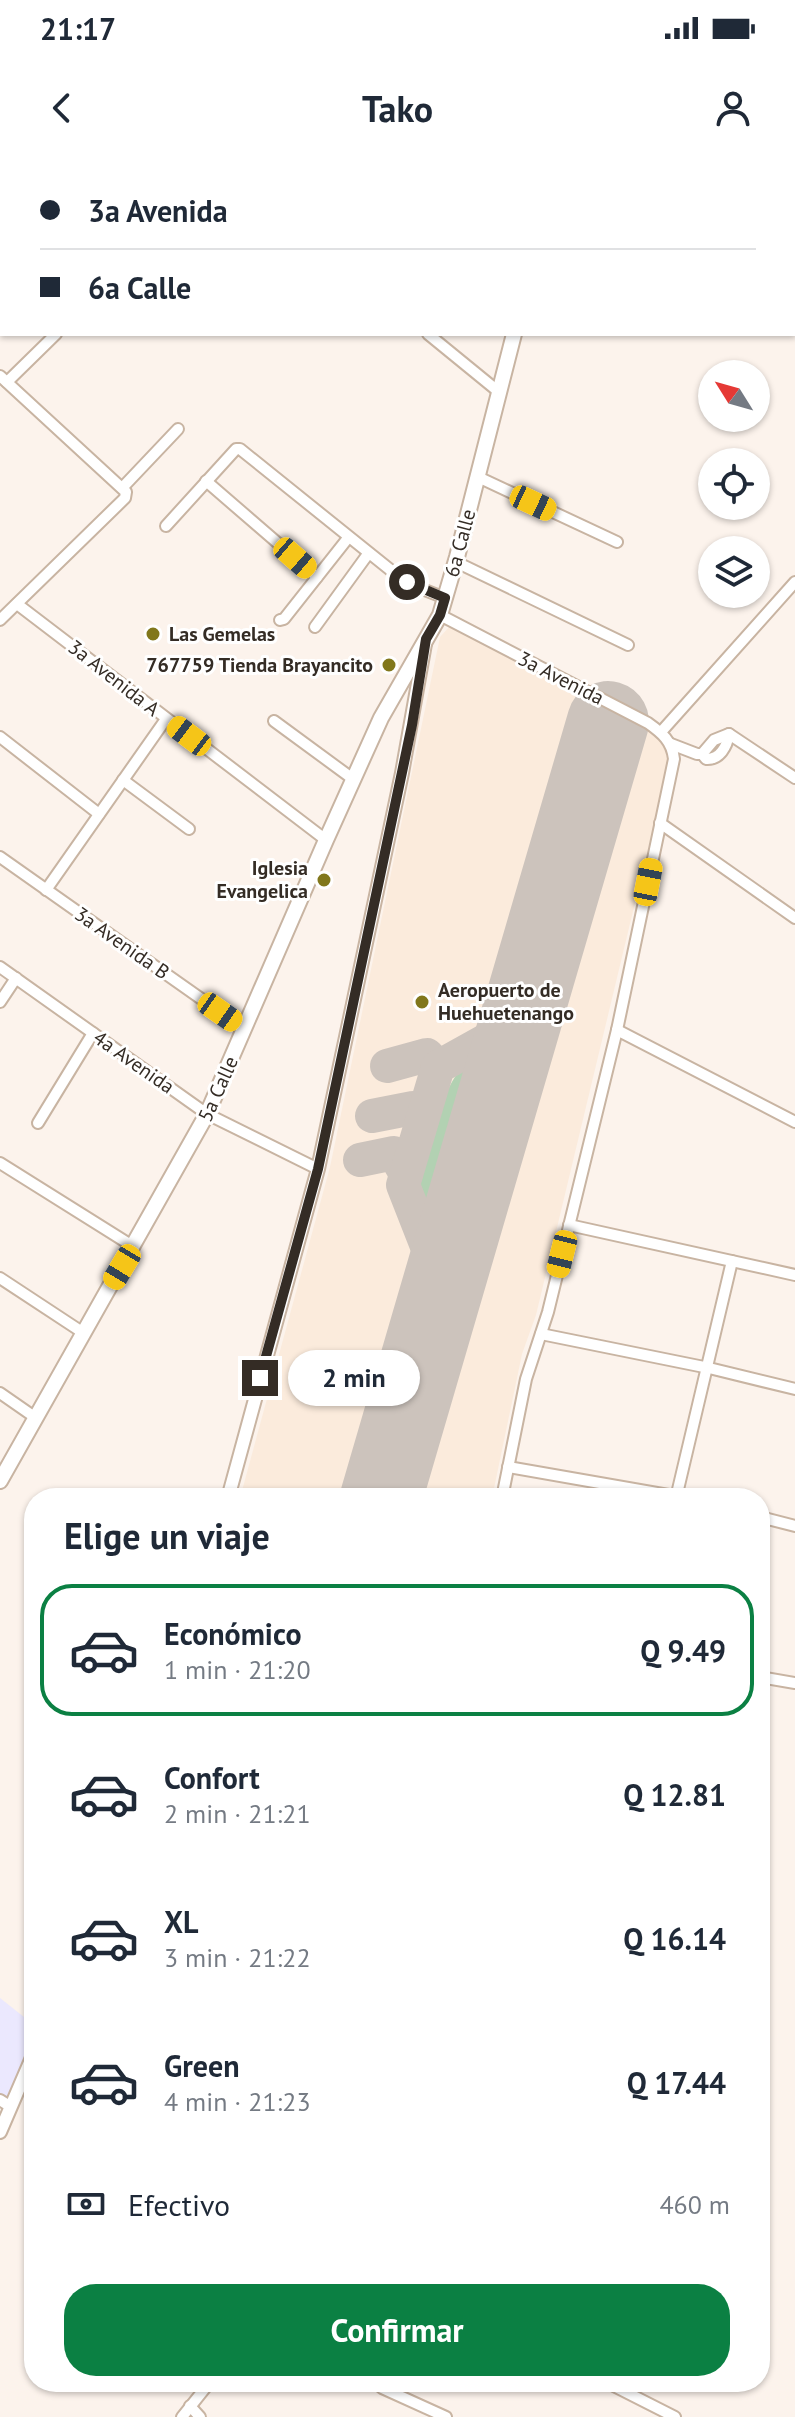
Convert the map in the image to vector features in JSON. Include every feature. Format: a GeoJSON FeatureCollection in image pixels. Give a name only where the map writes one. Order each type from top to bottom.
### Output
{"type":"FeatureCollection","features":[{"type":"Feature","properties":{"kind":"main road","name":"6a Calle"},"geometry":{"type":"LineString","coordinates":[[426,639],[440,615],[456,562],[513,336]]}},
{"type":"Feature","properties":{"kind":"main road","name":"5a Calle"},"geometry":{"type":"LineString","coordinates":[[0,1481],[207,1114],[381,718],[426,639]]}},
{"type":"Feature","properties":{"kind":"street"},"geometry":{"type":"LineString","coordinates":[[0,620],[125,498],[123,487],[3,379],[54,336]]}},
{"type":"Feature","properties":{"kind":"street"},"geometry":{"type":"LineString","coordinates":[[430,336],[499,392]]}},
{"type":"Feature","properties":{"kind":"street"},"geometry":{"type":"LineString","coordinates":[[123,487],[178,429]]}},
{"type":"Feature","properties":{"kind":"street"},"geometry":{"type":"LineString","coordinates":[[166,526],[236,449],[240,449],[368,554],[407,582],[445,598]]}},
{"type":"Feature","properties":{"kind":"street"},"geometry":{"type":"LineString","coordinates":[[478,477],[617,542]]}},
{"type":"Feature","properties":{"kind":"street"},"geometry":{"type":"LineString","coordinates":[[206,481],[317,577]]}},
{"type":"Feature","properties":{"kind":"street"},"geometry":{"type":"LineString","coordinates":[[280,620],[284,619],[348,538]]}},
{"type":"Feature","properties":{"kind":"street"},"geometry":{"type":"LineString","coordinates":[[315,627],[368,554]]}},
{"type":"Feature","properties":{"kind":"street"},"geometry":{"type":"LineString","coordinates":[[456,562],[628,645]]}},
{"type":"Feature","properties":{"kind":"street"},"geometry":{"type":"LineString","coordinates":[[661,732],[795,582]]}},
{"type":"Feature","properties":{"kind":"street","name":"3a Avenida A"},"geometry":{"type":"LineString","coordinates":[[17,604],[326,840]]}},
{"type":"Feature","properties":{"kind":"street","name":"3a Avenida"},"geometry":{"type":"LineString","coordinates":[[440,615],[648,723],[661,732],[672,747]]}},
{"type":"Feature","properties":{"kind":"street","name":"6a Calle"},"geometry":{"type":"LineString","coordinates":[[231,1488],[318,1169],[405,759],[426,639]]}},
{"type":"Feature","properties":{"kind":"street"},"geometry":{"type":"LineString","coordinates":[[46,890],[166,719]]}},
{"type":"Feature","properties":{"kind":"street"},"geometry":{"type":"LineString","coordinates":[[274,721],[353,779]]}},
{"type":"Feature","properties":{"kind":"street"},"geometry":{"type":"LineString","coordinates":[[504,1488],[526,1379],[541,1334],[617,1030],[674,759],[672,747],[702,754],[714,740],[729,734],[795,778]]}},
{"type":"Feature","properties":{"kind":"street"},"geometry":{"type":"LineString","coordinates":[[0,737],[99,814]]}},
{"type":"Feature","properties":{"kind":"street"},"geometry":{"type":"LineString","coordinates":[[123,780],[189,829]]}},
{"type":"Feature","properties":{"kind":"street"},"geometry":{"type":"LineString","coordinates":[[660,823],[795,918]]}},
{"type":"Feature","properties":{"kind":"street","name":"3a Avenida B"},"geometry":{"type":"LineString","coordinates":[[0,857],[244,1029]]}},
{"type":"Feature","properties":{"kind":"street","name":"4a Avenida"},"geometry":{"type":"LineString","coordinates":[[0,967],[207,1114],[318,1169]]}},
{"type":"Feature","properties":{"kind":"street"},"geometry":{"type":"LineString","coordinates":[[0,1002],[16,978]]}},
{"type":"Feature","properties":{"kind":"street"},"geometry":{"type":"LineString","coordinates":[[617,1030],[795,1122]]}},
{"type":"Feature","properties":{"kind":"street"},"geometry":{"type":"LineString","coordinates":[[38,1123],[93,1033]]}},
{"type":"Feature","properties":{"kind":"street"},"geometry":{"type":"LineString","coordinates":[[0,1163],[134,1247]]}},
{"type":"Feature","properties":{"kind":"street"},"geometry":{"type":"LineString","coordinates":[[569,1225],[795,1275]]}},
{"type":"Feature","properties":{"kind":"street"},"geometry":{"type":"LineString","coordinates":[[680,1488],[732,1261]]}},
{"type":"Feature","properties":{"kind":"street"},"geometry":{"type":"LineString","coordinates":[[0,1278],[82,1332]]}},
{"type":"Feature","properties":{"kind":"street"},"geometry":{"type":"LineString","coordinates":[[541,1334],[795,1389]]}},
{"type":"Feature","properties":{"kind":"street"},"geometry":{"type":"LineString","coordinates":[[0,1393],[36,1418]]}},
{"type":"Feature","properties":{"kind":"street"},"geometry":{"type":"LineString","coordinates":[[508,1467],[623,1488]]}},
{"type":"Feature","properties":{"kind":"street"},"geometry":{"type":"LineString","coordinates":[[770,1520],[795,1526]]}},
{"type":"Feature","properties":{"kind":"street"},"geometry":{"type":"LineString","coordinates":[[770,1679],[795,1683]]}},
{"type":"Feature","properties":{"kind":"street"},"geometry":{"type":"LineString","coordinates":[[0,2132],[5,2104],[24,2076]]}},
{"type":"Feature","properties":{"kind":"street"},"geometry":{"type":"LineString","coordinates":[[182,2417],[202,2392]]}},
{"type":"Feature","properties":{"kind":"street"},"geometry":{"type":"LineString","coordinates":[[397,2392],[446,2417]]}},
{"type":"Feature","properties":{"kind":"street"},"geometry":{"type":"LineString","coordinates":[[626,2392],[675,2417]]}},
{"type":"Feature","properties":{"kind":"street"},"geometry":{"type":"LineString","coordinates":[[190,2406],[200,2417]]}},
{"type":"Feature","properties":{"kind":"shaded area","name":"Aeropuerto de Huehuetenango"},"geometry":{"type":"Polygon","coordinates":[[[450,626],[660,736],[671,753],[536,1315],[522,1354],[494,1488],[243,1488],[330,1167],[440,637],[450,626]]]}},
{"type":"Feature","properties":{"kind":"shaded area"},"geometry":{"type":"Polygon","coordinates":[[[0,1998],[24,2017],[24,2074],[11,2107],[0,2100],[0,1998]]]}},
{"type":"Feature","properties":{"kind":"green space"},"geometry":{"type":"Polygon","coordinates":[[[492,1057],[495,1061],[443,1230],[436,1228],[423,1215],[416,1190],[442,1102],[450,1085],[468,1063],[492,1057]]]}},
{"type":"Feature","properties":{"kind":"taxiway"},"geometry":{"type":"LineString","coordinates":[[443,1287],[403,1185],[438,1067],[521,1021]]}},
{"type":"Feature","properties":{"kind":"taxiway"},"geometry":{"type":"LineString","coordinates":[[387,1066],[427,1055],[438,1067]]}},
{"type":"Feature","properties":{"kind":"taxiway"},"geometry":{"type":"LineString","coordinates":[[372,1116],[413,1108],[422,1119]]}},
{"type":"Feature","properties":{"kind":"taxiway"},"geometry":{"type":"LineString","coordinates":[[360,1160],[394,1153],[406,1174]]}},
{"type":"Feature","properties":{"kind":"runway"},"geometry":{"type":"LineString","coordinates":[[384,1488],[608,722]]}},
{"type":"Feature","properties":{"kind":"place","name":"Las Gemelas"},"geometry":{"type":"Point","coordinates":[153,634]}},
{"type":"Feature","properties":{"kind":"place","name":"767759 Tienda Brayancito"},"geometry":{"type":"Point","coordinates":[389,665]}},
{"type":"Feature","properties":{"kind":"place","name":"Iglesia Evangelica"},"geometry":{"type":"Point","coordinates":[324,880]}},
{"type":"Feature","properties":{"kind":"place","name":"Aeropuerto de Huehuetenango"},"geometry":{"type":"Point","coordinates":[422,1002]}},
{"type":"Feature","properties":{"kind":"route"},"geometry":{"type":"LineString","coordinates":[[260,1378],[318,1169],[412,725],[426,639],[440,615],[445,598],[407,582]]}}]}
